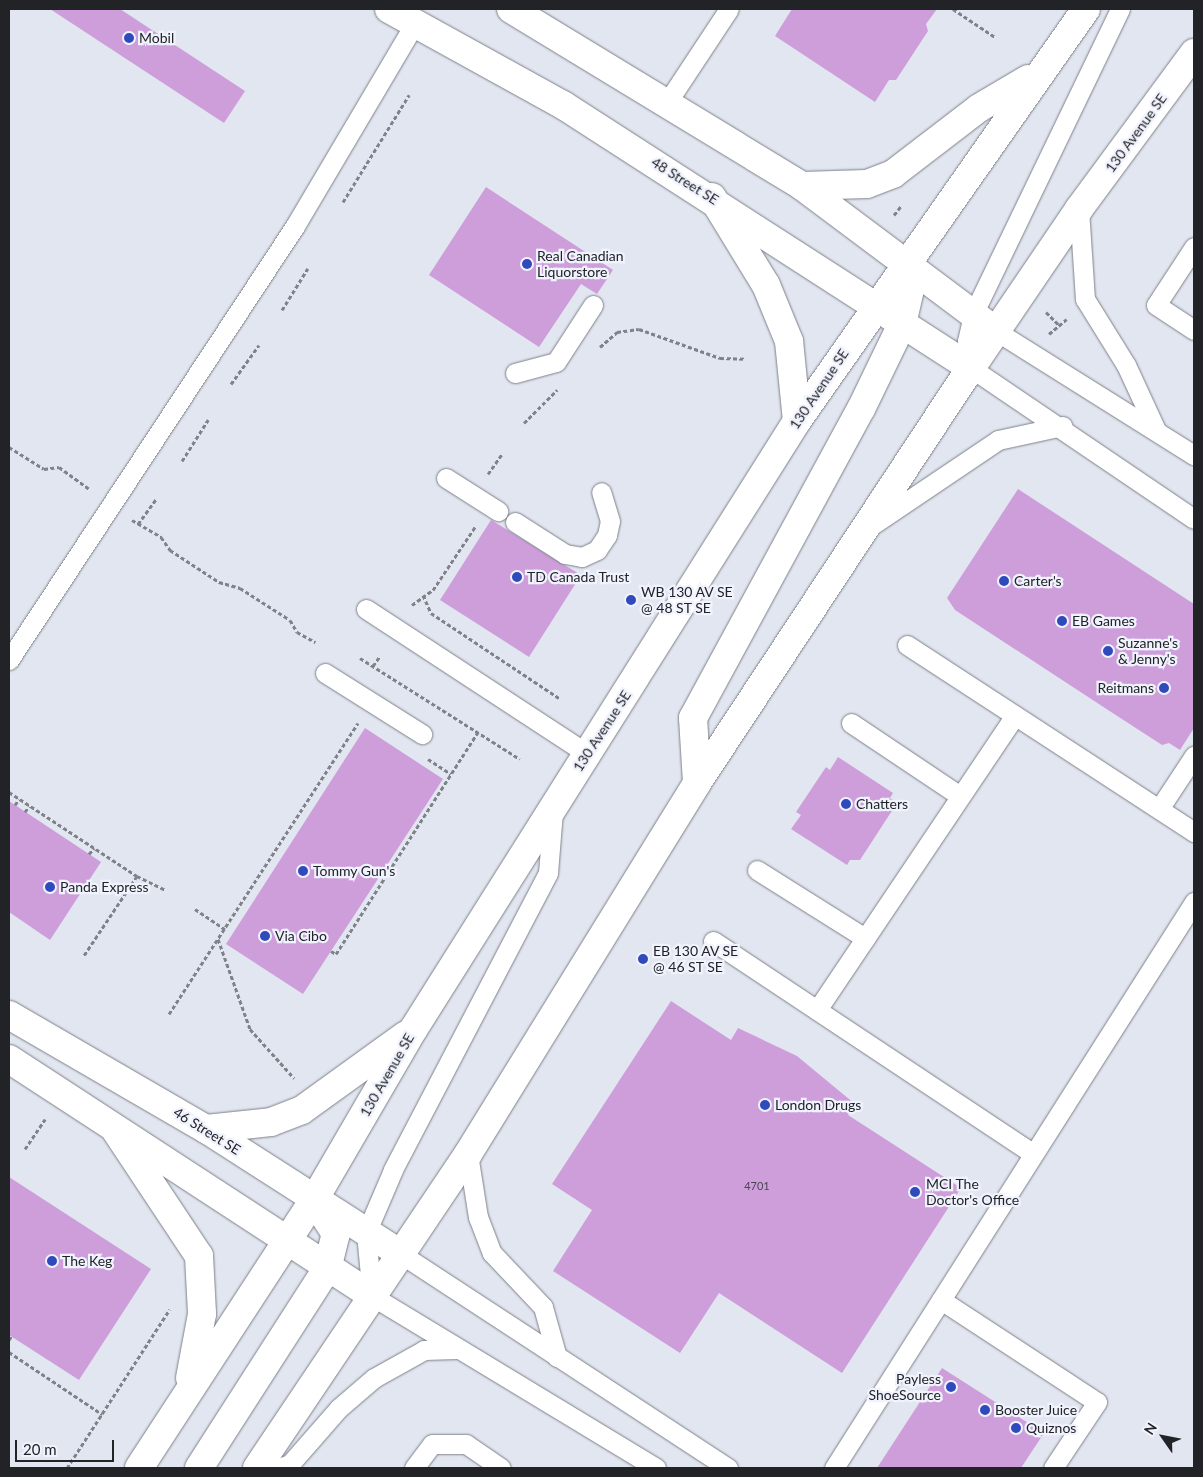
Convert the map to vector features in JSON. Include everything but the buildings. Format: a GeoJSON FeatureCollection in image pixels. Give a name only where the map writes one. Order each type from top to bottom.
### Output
{"type":"FeatureCollection","features":[{"type":"Feature","properties":{"kind":"main road","name":"48 Street SE"},"geometry":{"type":"LineString","coordinates":[[389,9],[564,105],[712,197],[970,368]]}},
{"type":"Feature","properties":{"kind":"main road"},"geometry":{"type":"LineString","coordinates":[[511,9],[668,102],[802,186],[996,332]]}},
{"type":"Feature","properties":{"kind":"main road","name":"130 Avenue SE"},"geometry":{"type":"LineString","coordinates":[[139,1468],[314,1200],[413,1030],[797,421],[904,263],[1036,75],[1086,9]]}},
{"type":"Feature","properties":{"kind":"main road","name":"130 Avenue SE"},"geometry":{"type":"LineString","coordinates":[[257,1468],[468,1154],[697,783],[866,529],[970,368],[1079,209],[1194,53]]}},
{"type":"Feature","properties":{"kind":"main road"},"geometry":{"type":"LineString","coordinates":[[802,186],[867,184],[893,174],[979,108],[1036,75]]}},
{"type":"Feature","properties":{"kind":"main road"},"geometry":{"type":"LineString","coordinates":[[712,197],[766,285],[789,341],[797,421]]}},
{"type":"Feature","properties":{"kind":"main road"},"geometry":{"type":"LineString","coordinates":[[697,783],[693,718],[861,409],[902,324],[910,290],[904,263]]}},
{"type":"Feature","properties":{"kind":"main road","name":"46 Street SE"},"geometry":{"type":"LineString","coordinates":[[9,1015],[206,1128],[314,1200],[401,1254]]}},
{"type":"Feature","properties":{"kind":"main road"},"geometry":{"type":"LineString","coordinates":[[206,1128],[270,1122],[302,1110],[413,1030]]}},
{"type":"Feature","properties":{"kind":"main road"},"geometry":{"type":"LineString","coordinates":[[9,1059],[285,1242],[372,1296]]}},
{"type":"Feature","properties":{"kind":"main road"},"geometry":{"type":"LineString","coordinates":[[116,1131],[199,1256],[202,1314],[188,1392]]}},
{"type":"Feature","properties":{"kind":"main road"},"geometry":{"type":"LineString","coordinates":[[199,1468],[327,1269],[336,1234],[314,1200]]}},
{"type":"Feature","properties":{"kind":"lane"},"geometry":{"type":"LineString","coordinates":[[668,102],[729,9]]}},
{"type":"Feature","properties":{"kind":"lane"},"geometry":{"type":"LineString","coordinates":[[1120,9],[973,315],[966,341],[970,368],[1062,426],[1194,519]]}},
{"type":"Feature","properties":{"kind":"lane"},"geometry":{"type":"LineString","coordinates":[[9,660],[295,226],[415,23]]}},
{"type":"Feature","properties":{"kind":"lane"},"geometry":{"type":"LineString","coordinates":[[1079,209],[1085,300],[1126,365],[1156,430]]}},
{"type":"Feature","properties":{"kind":"lane"},"geometry":{"type":"LineString","coordinates":[[1194,246],[1156,305],[1194,330]]}},
{"type":"Feature","properties":{"kind":"lane"},"geometry":{"type":"LineString","coordinates":[[515,373],[556,362],[593,305]]}},
{"type":"Feature","properties":{"kind":"lane"},"geometry":{"type":"LineString","coordinates":[[996,332],[1194,455]]}},
{"type":"Feature","properties":{"kind":"lane"},"geometry":{"type":"LineString","coordinates":[[866,529],[998,440],[1062,426]]}},
{"type":"Feature","properties":{"kind":"lane"},"geometry":{"type":"LineString","coordinates":[[446,478],[498,511]]}},
{"type":"Feature","properties":{"kind":"lane"},"geometry":{"type":"LineString","coordinates":[[516,522],[565,554],[582,557],[597,550],[607,535],[610,521],[601,492]]}},
{"type":"Feature","properties":{"kind":"lane"},"geometry":{"type":"LineString","coordinates":[[366,608],[586,753]]}},
{"type":"Feature","properties":{"kind":"lane"},"geometry":{"type":"LineString","coordinates":[[907,644],[1194,832]]}},
{"type":"Feature","properties":{"kind":"lane"},"geometry":{"type":"LineString","coordinates":[[325,672],[422,734]]}},
{"type":"Feature","properties":{"kind":"lane"},"geometry":{"type":"LineString","coordinates":[[817,1010],[1015,715]]}},
{"type":"Feature","properties":{"kind":"lane"},"geometry":{"type":"LineString","coordinates":[[851,723],[960,796]]}},
{"type":"Feature","properties":{"kind":"lane"},"geometry":{"type":"LineString","coordinates":[[1159,809],[1194,756]]}},
{"type":"Feature","properties":{"kind":"lane"},"geometry":{"type":"LineString","coordinates":[[553,809],[548,873],[393,1170],[366,1232],[372,1296],[456,1349],[656,1468]]}},
{"type":"Feature","properties":{"kind":"lane"},"geometry":{"type":"LineString","coordinates":[[757,870],[865,938]]}},
{"type":"Feature","properties":{"kind":"lane"},"geometry":{"type":"LineString","coordinates":[[834,1468],[1194,902]]}},
{"type":"Feature","properties":{"kind":"lane"},"geometry":{"type":"LineString","coordinates":[[713,941],[1033,1154]]}},
{"type":"Feature","properties":{"kind":"lane"},"geometry":{"type":"LineString","coordinates":[[468,1154],[478,1217],[492,1253],[543,1307],[557,1357]]}},
{"type":"Feature","properties":{"kind":"lane"},"geometry":{"type":"LineString","coordinates":[[401,1254],[728,1468]]}},
{"type":"Feature","properties":{"kind":"lane"},"geometry":{"type":"LineString","coordinates":[[941,1300],[1097,1402],[1053,1468]]}},
{"type":"Feature","properties":{"kind":"lane"},"geometry":{"type":"LineString","coordinates":[[279,1468],[290,1464],[339,1408],[374,1378],[424,1350],[456,1349]]}},
{"type":"Feature","properties":{"kind":"lane"},"geometry":{"type":"LineString","coordinates":[[414,1468],[432,1444],[466,1444],[501,1468]]}},
{"type":"Feature","properties":{"kind":"path"},"geometry":{"type":"LineString","coordinates":[[953,9],[995,37]]}},
{"type":"Feature","properties":{"kind":"path"},"geometry":{"type":"LineString","coordinates":[[339,208],[409,95]]}},
{"type":"Feature","properties":{"kind":"path"},"geometry":{"type":"LineString","coordinates":[[282,310],[308,268]]}},
{"type":"Feature","properties":{"kind":"path"},"geometry":{"type":"LineString","coordinates":[[1044,310],[1060,326]]}},
{"type":"Feature","properties":{"kind":"path"},"geometry":{"type":"LineString","coordinates":[[1046,337],[1072,314]]}},
{"type":"Feature","properties":{"kind":"path"},"geometry":{"type":"LineString","coordinates":[[598,350],[617,332],[639,329],[720,358],[746,360]]}},
{"type":"Feature","properties":{"kind":"path"},"geometry":{"type":"LineString","coordinates":[[232,384],[259,345]]}},
{"type":"Feature","properties":{"kind":"path"},"geometry":{"type":"LineString","coordinates":[[524,423],[559,388]]}},
{"type":"Feature","properties":{"kind":"path"},"geometry":{"type":"LineString","coordinates":[[182,461],[208,420]]}},
{"type":"Feature","properties":{"kind":"path"},"geometry":{"type":"LineString","coordinates":[[9,447],[44,469],[59,467],[96,497]]}},
{"type":"Feature","properties":{"kind":"path"},"geometry":{"type":"LineString","coordinates":[[483,481],[502,454]]}},
{"type":"Feature","properties":{"kind":"path"},"geometry":{"type":"LineString","coordinates":[[138,524],[157,498]]}},
{"type":"Feature","properties":{"kind":"path"},"geometry":{"type":"LineString","coordinates":[[128,517],[219,582],[240,588],[290,620],[297,632],[315,642]]}},
{"type":"Feature","properties":{"kind":"path"},"geometry":{"type":"LineString","coordinates":[[412,605],[423,595],[434,590],[477,524],[469,519]]}},
{"type":"Feature","properties":{"kind":"path"},"geometry":{"type":"LineString","coordinates":[[423,595],[431,614],[559,698]]}},
{"type":"Feature","properties":{"kind":"path"},"geometry":{"type":"LineString","coordinates":[[373,666],[380,656]]}},
{"type":"Feature","properties":{"kind":"path"},"geometry":{"type":"LineString","coordinates":[[360,658],[520,759]]}},
{"type":"Feature","properties":{"kind":"path"},"geometry":{"type":"LineString","coordinates":[[169,1014],[362,717]]}},
{"type":"Feature","properties":{"kind":"path"},"geometry":{"type":"LineString","coordinates":[[331,951],[336,954],[478,732]]}},
{"type":"Feature","properties":{"kind":"path"},"geometry":{"type":"LineString","coordinates":[[418,753],[451,774]]}},
{"type":"Feature","properties":{"kind":"path"},"geometry":{"type":"LineString","coordinates":[[9,792],[137,876],[166,890]]}},
{"type":"Feature","properties":{"kind":"path"},"geometry":{"type":"LineString","coordinates":[[15,805],[19,799]]}},
{"type":"Feature","properties":{"kind":"path"},"geometry":{"type":"LineString","coordinates":[[25,812],[29,806]]}},
{"type":"Feature","properties":{"kind":"path"},"geometry":{"type":"LineString","coordinates":[[89,854],[94,848]]}},
{"type":"Feature","properties":{"kind":"path"},"geometry":{"type":"LineString","coordinates":[[83,957],[137,876]]}},
{"type":"Feature","properties":{"kind":"path"},"geometry":{"type":"LineString","coordinates":[[195,910],[224,929]]}},
{"type":"Feature","properties":{"kind":"path"},"geometry":{"type":"LineString","coordinates":[[218,939],[250,1028],[296,1080]]}},
{"type":"Feature","properties":{"kind":"path"},"geometry":{"type":"LineString","coordinates":[[25,1149],[45,1119]]}},
{"type":"Feature","properties":{"kind":"path"},"geometry":{"type":"LineString","coordinates":[[68,1468],[173,1304]]}},
{"type":"Feature","properties":{"kind":"path"},"geometry":{"type":"LineString","coordinates":[[9,1340],[12,1335]]}},
{"type":"Feature","properties":{"kind":"path"},"geometry":{"type":"LineString","coordinates":[[9,1352],[102,1414]]}},
{"type":"Feature","properties":{"kind":"place","name":"Mobil"},"geometry":{"type":"Point","coordinates":[129,38]}},
{"type":"Feature","properties":{"kind":"place","name":"Real Canadian Liquorstore"},"geometry":{"type":"Point","coordinates":[527,264]}},
{"type":"Feature","properties":{"kind":"place","name":"TD Canada Trust"},"geometry":{"type":"Point","coordinates":[517,577]}},
{"type":"Feature","properties":{"kind":"place","name":"Carter's"},"geometry":{"type":"Point","coordinates":[1004,581]}},
{"type":"Feature","properties":{"kind":"place","name":"WB 130 AV SE @ 48 ST SE"},"geometry":{"type":"Point","coordinates":[631,600]}},
{"type":"Feature","properties":{"kind":"place","name":"EB Games"},"geometry":{"type":"Point","coordinates":[1062,621]}},
{"type":"Feature","properties":{"kind":"place","name":"Suzanne's & Jenny's"},"geometry":{"type":"Point","coordinates":[1108,651]}},
{"type":"Feature","properties":{"kind":"place","name":"Reitmans"},"geometry":{"type":"Point","coordinates":[1164,688]}},
{"type":"Feature","properties":{"kind":"place","name":"Chatters"},"geometry":{"type":"Point","coordinates":[846,804]}},
{"type":"Feature","properties":{"kind":"place","name":"Tommy Gun's"},"geometry":{"type":"Point","coordinates":[303,871]}},
{"type":"Feature","properties":{"kind":"place","name":"Panda Express"},"geometry":{"type":"Point","coordinates":[50,887]}},
{"type":"Feature","properties":{"kind":"place","name":"Via Cibo"},"geometry":{"type":"Point","coordinates":[265,936]}},
{"type":"Feature","properties":{"kind":"place","name":"EB 130 AV SE @ 46 ST SE"},"geometry":{"type":"Point","coordinates":[643,959]}},
{"type":"Feature","properties":{"kind":"place","name":"London Drugs"},"geometry":{"type":"Point","coordinates":[765,1105]}},
{"type":"Feature","properties":{"kind":"place","name":"MCI The Doctor's Office"},"geometry":{"type":"Point","coordinates":[915,1192]}},
{"type":"Feature","properties":{"kind":"place","name":"The Keg"},"geometry":{"type":"Point","coordinates":[52,1261]}},
{"type":"Feature","properties":{"kind":"place","name":"Payless ShoeSource"},"geometry":{"type":"Point","coordinates":[951,1387]}},
{"type":"Feature","properties":{"kind":"place","name":"Booster Juice"},"geometry":{"type":"Point","coordinates":[985,1410]}},
{"type":"Feature","properties":{"kind":"place","name":"Quiznos"},"geometry":{"type":"Point","coordinates":[1016,1428]}}]}
